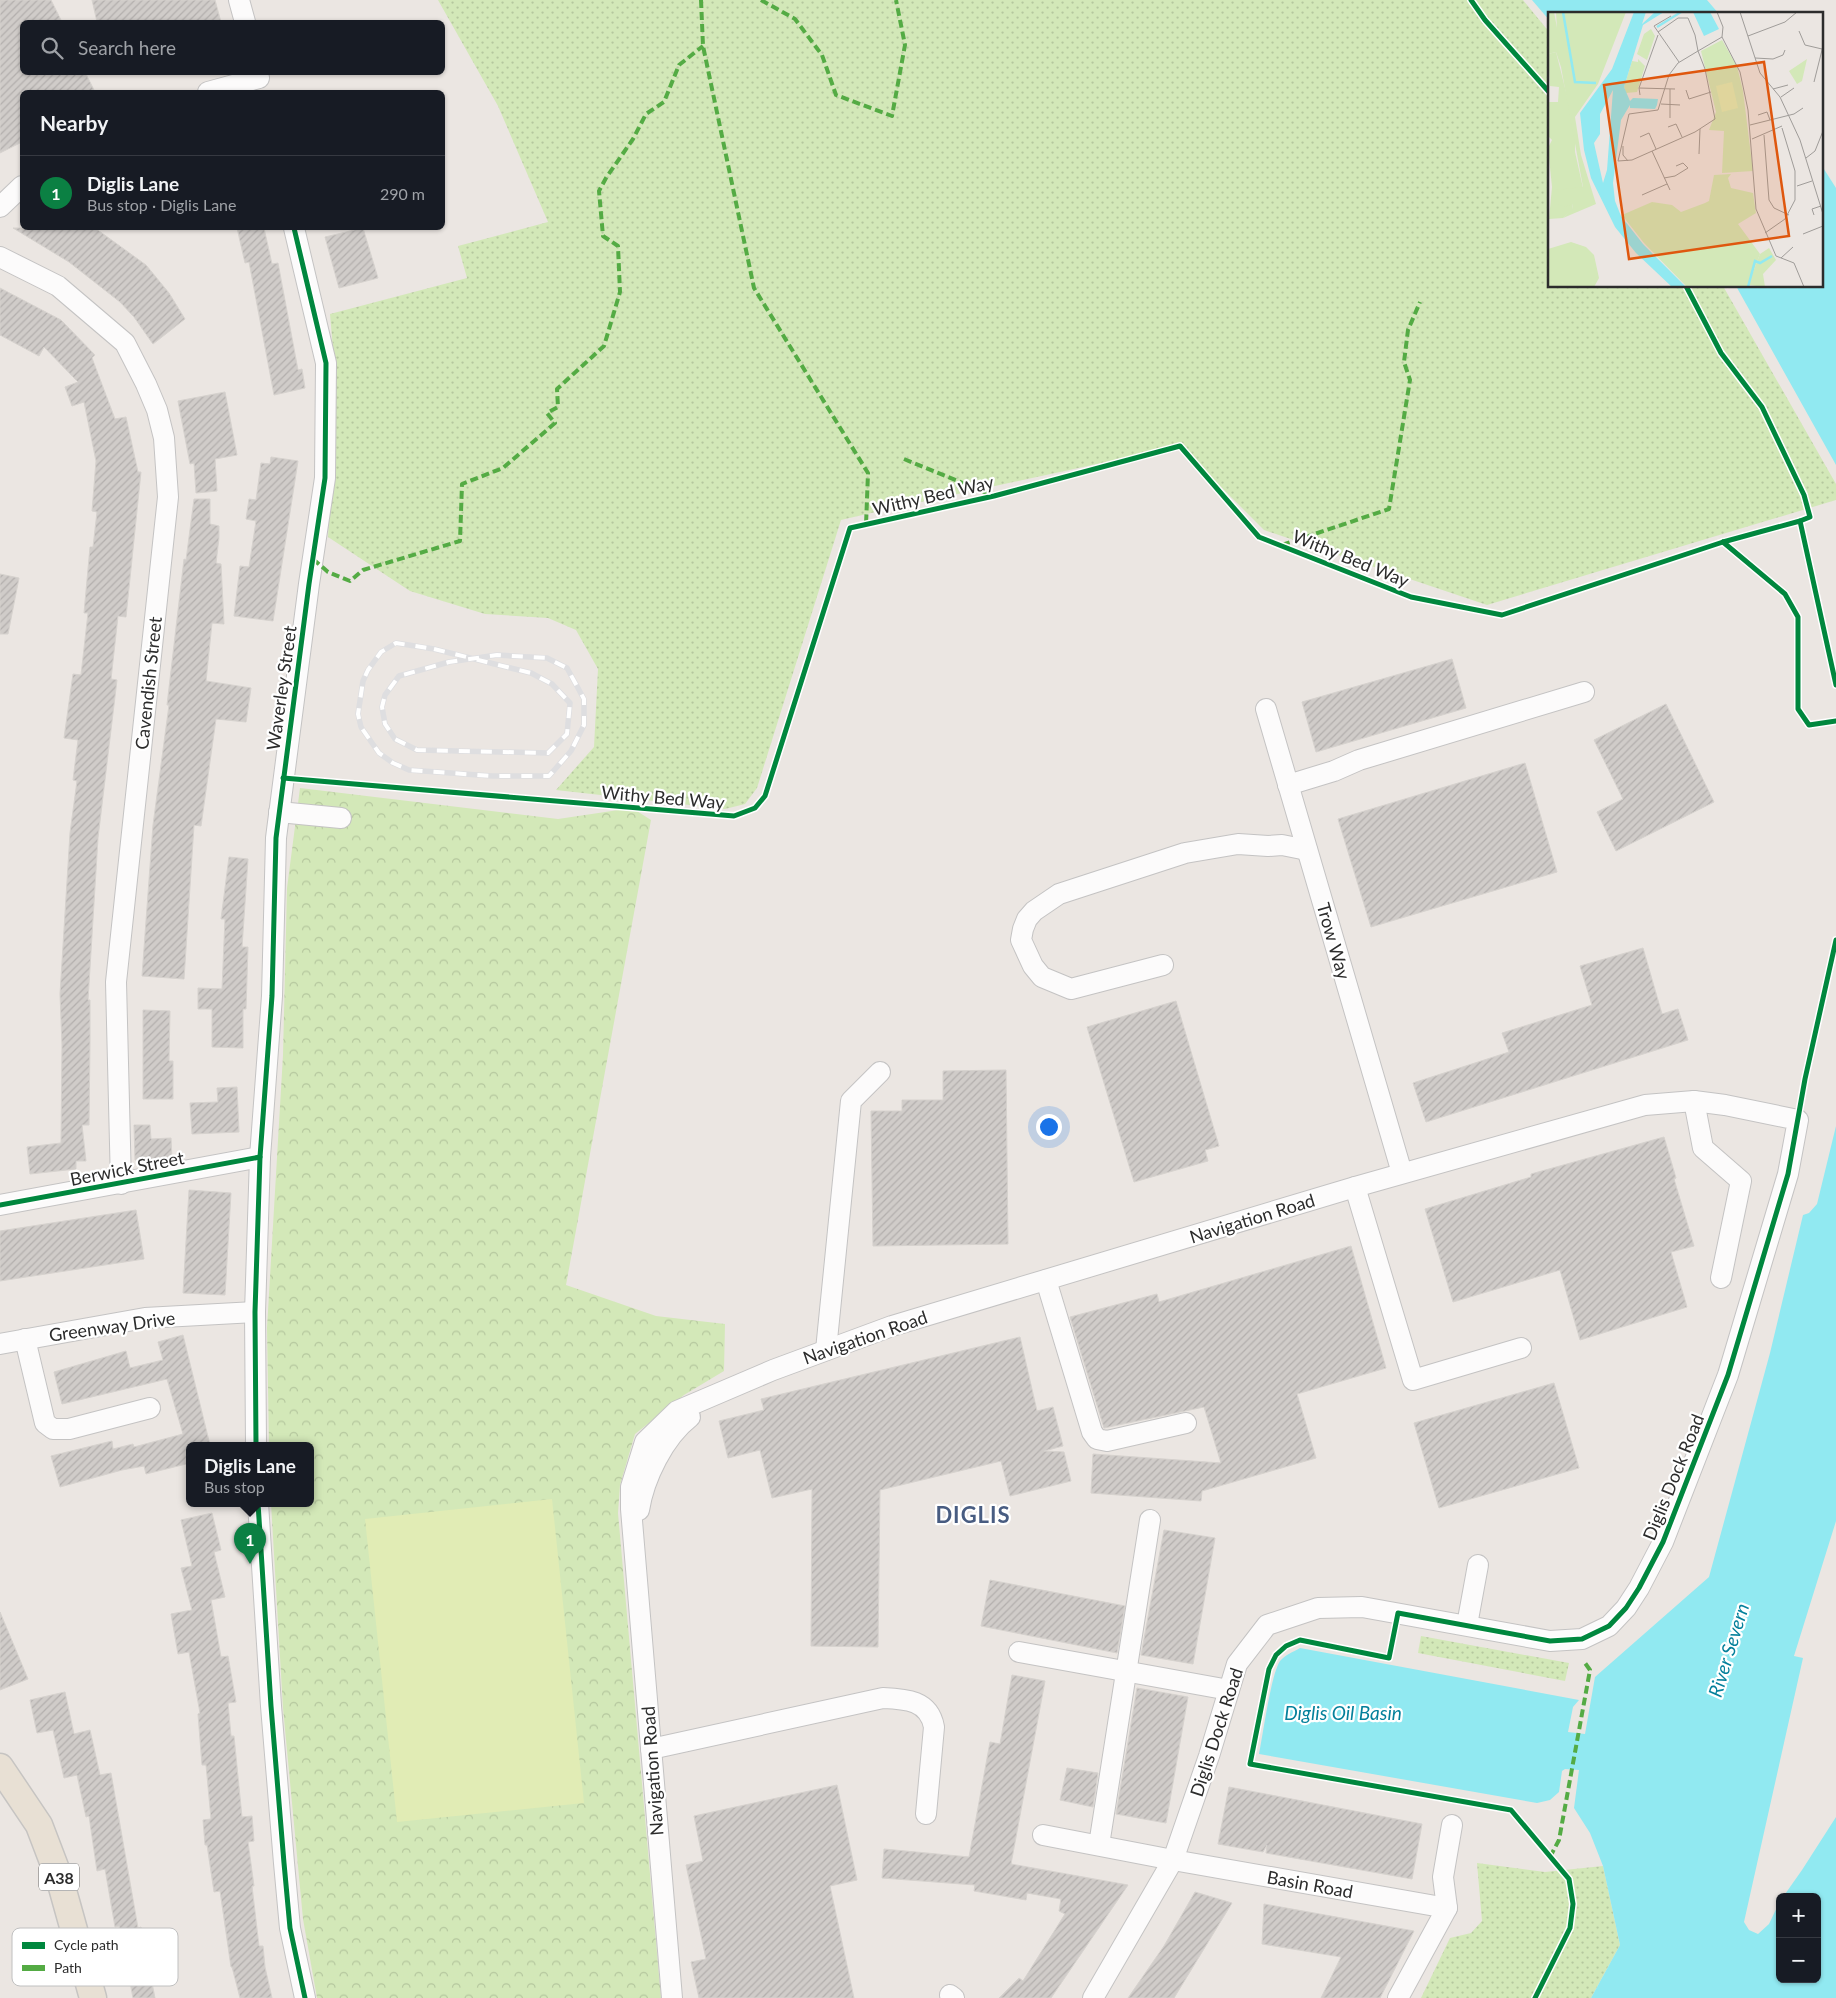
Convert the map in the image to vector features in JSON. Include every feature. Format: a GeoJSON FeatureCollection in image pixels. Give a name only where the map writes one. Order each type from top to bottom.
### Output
{"type":"FeatureCollection","features":[{"type":"Feature","properties":{"kind":"main road","name":"A38"},"geometry":{"type":"LineString","coordinates":[[0,1767],[39,1825],[60,1880],[73,1928]]}},
{"type":"Feature","properties":{"kind":"street"},"geometry":{"type":"LineString","coordinates":[[239,0],[245,20]]}},
{"type":"Feature","properties":{"kind":"street"},"geometry":{"type":"LineString","coordinates":[[217,90],[259,81]]}},
{"type":"Feature","properties":{"kind":"street"},"geometry":{"type":"LineString","coordinates":[[0,207],[20,188]]}},
{"type":"Feature","properties":{"kind":"street","name":"Waverley Street"},"geometry":{"type":"LineString","coordinates":[[256,1442],[255,1312],[260,1157],[272,996],[276,838],[308,584],[325,478],[326,363],[294,230]]}},
{"type":"Feature","properties":{"kind":"street","name":"Cavendish Street"},"geometry":{"type":"LineString","coordinates":[[0,257],[58,286],[124,343],[146,384],[157,410],[164,438],[168,497],[116,982],[121,1184]]}},
{"type":"Feature","properties":{"kind":"street"},"geometry":{"type":"LineString","coordinates":[[1288,785],[1334,771],[1359,760],[1584,692]]}},
{"type":"Feature","properties":{"kind":"street","name":"Trow Way"},"geometry":{"type":"LineString","coordinates":[[1266,709],[1402,1173]]}},
{"type":"Feature","properties":{"kind":"street"},"geometry":{"type":"LineString","coordinates":[[279,812],[341,818]]}},
{"type":"Feature","properties":{"kind":"street"},"geometry":{"type":"LineString","coordinates":[[1162,965],[1071,988],[1042,978],[1032,966],[1021,940],[1023,929],[1034,911],[1059,894],[1177,855],[1238,844],[1282,845],[1308,850]]}},
{"type":"Feature","properties":{"kind":"street"},"geometry":{"type":"LineString","coordinates":[[826,1350],[851,1101],[880,1072]]}},
{"type":"Feature","properties":{"kind":"street"},"geometry":{"type":"LineString","coordinates":[[1694,1101],[1704,1148],[1741,1181],[1721,1278]]}},
{"type":"Feature","properties":{"kind":"street","name":"Navigation Road"},"geometry":{"type":"LineString","coordinates":[[672,1998],[633,1544],[631,1487],[645,1442],[677,1410],[717,1395],[773,1370],[892,1326],[1402,1173],[1645,1105],[1694,1101],[1725,1105],[1798,1120]]}},
{"type":"Feature","properties":{"kind":"street","name":"Diglis Dock Road"},"geometry":{"type":"LineString","coordinates":[[1093,1998],[1173,1860],[1209,1756],[1237,1664],[1267,1625],[1318,1608],[1362,1606],[1550,1642],[1582,1638],[1609,1626],[1626,1608],[1639,1588],[1663,1542],[1728,1376],[1788,1174],[1798,1120]]}},
{"type":"Feature","properties":{"kind":"street","name":"Berwick Street"},"geometry":{"type":"LineString","coordinates":[[0,1205],[260,1157]]}},
{"type":"Feature","properties":{"kind":"street"},"geometry":{"type":"LineString","coordinates":[[1355,1187],[1413,1380],[1521,1348]]}},
{"type":"Feature","properties":{"kind":"street"},"geometry":{"type":"LineString","coordinates":[[1046,1280],[1092,1432],[1097,1439],[1107,1441],[1186,1423]]}},
{"type":"Feature","properties":{"kind":"street","name":"Greenway Drive"},"geometry":{"type":"LineString","coordinates":[[0,1344],[146,1318],[255,1312]]}},
{"type":"Feature","properties":{"kind":"street"},"geometry":{"type":"LineString","coordinates":[[25,1339],[45,1422],[53,1429],[68,1429],[150,1408]]}},
{"type":"Feature","properties":{"kind":"street"},"geometry":{"type":"LineString","coordinates":[[258,1507],[270,1706],[290,1928],[305,1998]]}},
{"type":"Feature","properties":{"kind":"street"},"geometry":{"type":"LineString","coordinates":[[1099,1844],[1150,1520]]}},
{"type":"Feature","properties":{"kind":"street"},"geometry":{"type":"LineString","coordinates":[[1466,1625],[1478,1565]]}},
{"type":"Feature","properties":{"kind":"street"},"geometry":{"type":"LineString","coordinates":[[1019,1652],[1229,1690]]}},
{"type":"Feature","properties":{"kind":"street"},"geometry":{"type":"LineString","coordinates":[[651,1749],[883,1698],[904,1699],[922,1705],[932,1716],[934,1728],[926,1814]]}},
{"type":"Feature","properties":{"kind":"street"},"geometry":{"type":"LineString","coordinates":[[1398,1998],[1447,1908],[1443,1877],[1452,1824]]}},
{"type":"Feature","properties":{"kind":"street","name":"Basin Road"},"geometry":{"type":"LineString","coordinates":[[1043,1835],[1447,1908]]}},
{"type":"Feature","properties":{"kind":"green space"},"geometry":{"type":"Polygon","coordinates":[[[438,0],[1523,0],[1548,31],[1548,288],[1724,288],[1836,484],[1836,500],[1487,605],[1264,530],[1180,446],[884,510],[841,520],[757,788],[745,804],[725,809],[556,790],[594,747],[598,669],[576,630],[548,618],[485,614],[410,591],[328,537],[336,384],[330,314],[467,278],[458,246],[548,222],[498,106],[438,0]]]}},
{"type":"Feature","properties":{"kind":"green space"},"geometry":{"type":"Polygon","coordinates":[[[300,788],[558,819],[632,808],[651,820],[566,1285],[656,1316],[725,1324],[724,1371],[684,1395],[635,1434],[620,1485],[618,1513],[661,1998],[317,1998],[303,1919],[283,1708],[271,1507],[314,1507],[314,1442],[269,1442],[267,1328],[283,1055],[287,888],[300,788]]]}},
{"type":"Feature","properties":{"kind":"green space"},"geometry":{"type":"Polygon","coordinates":[[[552,1499],[584,1803],[397,1822],[365,1519],[552,1499]]]}},
{"type":"Feature","properties":{"kind":"green space"},"geometry":{"type":"Polygon","coordinates":[[[1421,1636],[1569,1663],[1565,1681],[1418,1653],[1421,1636]]]}},
{"type":"Feature","properties":{"kind":"green space"},"geometry":{"type":"Polygon","coordinates":[[[1477,1863],[1545,1872],[1603,1866],[1620,1945],[1591,1998],[1421,1998],[1450,1938],[1471,1933],[1482,1921],[1477,1863]]]}},
{"type":"Feature","properties":{"kind":"water"},"geometry":{"type":"Polygon","coordinates":[[[1532,0],[1707,0],[1717,12],[1548,12],[1548,19],[1532,0]]]}},
{"type":"Feature","properties":{"kind":"water"},"geometry":{"type":"Polygon","coordinates":[[[1824,169],[1836,188],[1836,465],[1737,288],[1824,288],[1824,169]]]}},
{"type":"Feature","properties":{"kind":"water"},"geometry":{"type":"Polygon","coordinates":[[[1836,1126],[1836,1521],[1794,1656],[1803,1658],[1744,1922],[1749,1930],[1758,1934],[1769,1924],[1776,1909],[1776,1983],[1821,1983],[1821,1893],[1786,1893],[1836,1817],[1836,1998],[1591,1998],[1620,1945],[1603,1866],[1590,1833],[1574,1808],[1579,1770],[1565,1769],[1562,1771],[1559,1792],[1550,1800],[1537,1803],[1259,1754],[1273,1678],[1280,1661],[1300,1648],[1579,1700],[1573,1707],[1568,1732],[1585,1734],[1595,1677],[1709,1577],[1770,1353],[1803,1215],[1809,1213],[1817,1204],[1836,1126]]]}},
{"type":"Feature","properties":{"kind":"building"},"geometry":{"type":"Polygon","coordinates":[[[0,0],[51,0],[61,20],[20,20],[20,75],[86,75],[94,90],[20,90],[20,143],[0,153],[0,0]]]}},
{"type":"Feature","properties":{"kind":"building"},"geometry":{"type":"Polygon","coordinates":[[[92,0],[215,0],[220,20],[97,20],[92,0]]]}},
{"type":"Feature","properties":{"kind":"building"},"geometry":{"type":"Polygon","coordinates":[[[13,228],[20,228],[20,230],[98,230],[146,265],[169,293],[185,319],[153,344],[134,317],[120,302],[69,262],[13,228]]]}},
{"type":"Feature","properties":{"kind":"building"},"geometry":{"type":"Polygon","coordinates":[[[237,230],[264,230],[272,264],[278,263],[298,370],[302,369],[305,388],[274,395],[249,262],[245,263],[237,230]]]}},
{"type":"Feature","properties":{"kind":"building"},"geometry":{"type":"Polygon","coordinates":[[[355,230],[364,230],[378,278],[339,288],[325,237],[355,230]]]}},
{"type":"Feature","properties":{"kind":"building"},"geometry":{"type":"Polygon","coordinates":[[[0,288],[61,320],[95,355],[92,358],[115,419],[126,417],[138,472],[141,472],[126,617],[118,616],[111,679],[117,680],[98,838],[88,1000],[90,1000],[89,1125],[82,1125],[86,1161],[76,1161],[76,1169],[30,1174],[27,1147],[61,1143],[62,1045],[60,994],[70,833],[77,781],[73,780],[78,740],[64,738],[73,674],[81,675],[88,613],[84,613],[90,547],[93,547],[97,512],[92,511],[96,461],[84,402],[72,406],[65,387],[78,382],[44,347],[39,356],[0,335],[0,288]]]}},
{"type":"Feature","properties":{"kind":"building"},"geometry":{"type":"Polygon","coordinates":[[[225,392],[237,455],[215,459],[217,491],[196,493],[194,463],[190,464],[178,401],[225,392]]]}},
{"type":"Feature","properties":{"kind":"building"},"geometry":{"type":"Polygon","coordinates":[[[271,457],[298,461],[273,621],[234,616],[240,566],[249,567],[256,521],[246,519],[249,499],[256,500],[261,463],[270,464],[271,457]]]}},
{"type":"Feature","properties":{"kind":"building"},"geometry":{"type":"Polygon","coordinates":[[[194,499],[210,499],[210,524],[219,526],[216,563],[221,564],[224,624],[212,623],[206,681],[251,688],[246,722],[216,719],[201,826],[194,825],[184,979],[142,976],[153,825],[169,705],[167,705],[184,559],[186,560],[194,499]]]}},
{"type":"Feature","properties":{"kind":"building"},"geometry":{"type":"Polygon","coordinates":[[[0,574],[19,578],[8,634],[0,634],[0,574]]]}},
{"type":"Feature","properties":{"kind":"building"},"geometry":{"type":"Polygon","coordinates":[[[1452,659],[1466,708],[1316,752],[1302,702],[1452,659]]]}},
{"type":"Feature","properties":{"kind":"building"},"geometry":{"type":"Polygon","coordinates":[[[1666,704],[1714,802],[1616,851],[1597,812],[1623,799],[1594,740],[1666,704]]]}},
{"type":"Feature","properties":{"kind":"building"},"geometry":{"type":"Polygon","coordinates":[[[1525,763],[1557,872],[1371,927],[1338,819],[1525,763]]]}},
{"type":"Feature","properties":{"kind":"building"},"geometry":{"type":"Polygon","coordinates":[[[229,857],[248,859],[242,947],[248,947],[246,1009],[243,1009],[243,1048],[212,1047],[212,1009],[198,1009],[198,988],[222,989],[225,919],[221,919],[229,857]]]}},
{"type":"Feature","properties":{"kind":"building"},"geometry":{"type":"Polygon","coordinates":[[[1643,948],[1662,1014],[1678,1009],[1688,1040],[1426,1122],[1413,1083],[1509,1052],[1502,1033],[1592,1005],[1580,966],[1643,948]]]}},
{"type":"Feature","properties":{"kind":"building"},"geometry":{"type":"Polygon","coordinates":[[[1176,1001],[1219,1146],[1205,1150],[1208,1161],[1134,1182],[1087,1027],[1176,1001]]]}},
{"type":"Feature","properties":{"kind":"building"},"geometry":{"type":"Polygon","coordinates":[[[143,1010],[170,1011],[169,1061],[173,1061],[173,1099],[143,1099],[143,1010]]]}},
{"type":"Feature","properties":{"kind":"building"},"geometry":{"type":"Polygon","coordinates":[[[1006,1070],[1008,1244],[873,1246],[871,1111],[902,1111],[902,1100],[943,1100],[943,1071],[1006,1070]]]}},
{"type":"Feature","properties":{"kind":"building"},"geometry":{"type":"Polygon","coordinates":[[[237,1087],[239,1132],[192,1134],[190,1103],[218,1102],[217,1088],[237,1087]]]}},
{"type":"Feature","properties":{"kind":"building"},"geometry":{"type":"Polygon","coordinates":[[[134,1125],[150,1125],[151,1139],[171,1138],[172,1159],[135,1160],[134,1125]]]}},
{"type":"Feature","properties":{"kind":"building"},"geometry":{"type":"Polygon","coordinates":[[[1664,1137],[1676,1178],[1674,1179],[1694,1246],[1671,1252],[1687,1307],[1580,1340],[1560,1270],[1453,1302],[1425,1209],[1531,1177],[1531,1174],[1664,1137]]]}},
{"type":"Feature","properties":{"kind":"building"},"geometry":{"type":"Polygon","coordinates":[[[189,1190],[231,1193],[225,1295],[183,1293],[189,1190]]]}},
{"type":"Feature","properties":{"kind":"building"},"geometry":{"type":"Polygon","coordinates":[[[136,1210],[144,1259],[0,1281],[0,1231],[136,1210]]]}},
{"type":"Feature","properties":{"kind":"building"},"geometry":{"type":"Polygon","coordinates":[[[1351,1246],[1386,1368],[1297,1394],[1316,1458],[1202,1491],[1201,1501],[1091,1493],[1093,1454],[1221,1463],[1204,1407],[1104,1428],[1070,1317],[1157,1294],[1159,1302],[1351,1246]]]}},
{"type":"Feature","properties":{"kind":"building"},"geometry":{"type":"Polygon","coordinates":[[[183,1335],[209,1442],[186,1442],[186,1464],[146,1474],[144,1466],[122,1470],[60,1487],[51,1456],[112,1441],[113,1449],[133,1444],[134,1447],[183,1434],[167,1379],[62,1404],[54,1372],[126,1351],[130,1368],[163,1360],[158,1342],[183,1335]]]}},
{"type":"Feature","properties":{"kind":"building"},"geometry":{"type":"Polygon","coordinates":[[[1020,1337],[1037,1411],[1053,1407],[1063,1446],[1044,1451],[1064,1452],[1071,1481],[1010,1496],[1001,1461],[880,1490],[878,1647],[811,1646],[812,1489],[772,1498],[760,1450],[728,1458],[719,1421],[764,1410],[761,1399],[1020,1337]]]}},
{"type":"Feature","properties":{"kind":"building"},"geometry":{"type":"Polygon","coordinates":[[[1554,1383],[1579,1468],[1439,1508],[1414,1423],[1554,1383]]]}},
{"type":"Feature","properties":{"kind":"building"},"geometry":{"type":"Polygon","coordinates":[[[212,1513],[221,1550],[214,1552],[225,1597],[211,1600],[221,1657],[228,1656],[236,1702],[228,1703],[231,1736],[234,1736],[242,1817],[252,1816],[254,1841],[248,1842],[254,1886],[252,1886],[259,1946],[263,1946],[265,1967],[272,1998],[240,1998],[231,1967],[220,1891],[214,1892],[207,1845],[205,1845],[203,1820],[211,1819],[206,1765],[202,1765],[198,1714],[200,1713],[189,1652],[178,1654],[171,1614],[192,1610],[181,1568],[192,1566],[181,1520],[212,1513]]]}},
{"type":"Feature","properties":{"kind":"building"},"geometry":{"type":"Polygon","coordinates":[[[1164,1530],[1215,1538],[1193,1664],[1141,1655],[1164,1530]]]}},
{"type":"Feature","properties":{"kind":"building"},"geometry":{"type":"Polygon","coordinates":[[[990,1580],[1125,1606],[1117,1653],[981,1626],[990,1580]]]}},
{"type":"Feature","properties":{"kind":"building"},"geometry":{"type":"Polygon","coordinates":[[[0,1612],[28,1679],[0,1690],[0,1612]]]}},
{"type":"Feature","properties":{"kind":"building"},"geometry":{"type":"Polygon","coordinates":[[[1012,1675],[1045,1681],[1011,1864],[1128,1885],[1051,1998],[999,1998],[1019,1978],[1023,1981],[1065,1914],[1059,1911],[1061,1899],[1027,1893],[1026,1900],[974,1891],[975,1885],[882,1878],[884,1849],[969,1857],[990,1742],[1000,1744],[1012,1675]]]}},
{"type":"Feature","properties":{"kind":"building"},"geometry":{"type":"Polygon","coordinates":[[[1137,1688],[1188,1697],[1166,1823],[1116,1814],[1137,1688]]]}},
{"type":"Feature","properties":{"kind":"building"},"geometry":{"type":"Polygon","coordinates":[[[65,1692],[74,1734],[90,1730],[100,1775],[111,1773],[138,1928],[115,1927],[105,1869],[97,1871],[89,1816],[86,1817],[77,1775],[64,1778],[53,1730],[37,1733],[30,1700],[65,1692]]]}},
{"type":"Feature","properties":{"kind":"building"},"geometry":{"type":"Polygon","coordinates":[[[1067,1768],[1098,1773],[1093,1807],[1060,1800],[1067,1768]]]}},
{"type":"Feature","properties":{"kind":"building"},"geometry":{"type":"Polygon","coordinates":[[[837,1785],[857,1880],[830,1886],[854,1998],[699,1998],[691,1962],[706,1959],[686,1865],[703,1861],[694,1816],[837,1785]]]}},
{"type":"Feature","properties":{"kind":"building"},"geometry":{"type":"Polygon","coordinates":[[[1229,1787],[1422,1824],[1412,1879],[1266,1853],[1267,1845],[1263,1852],[1218,1844],[1229,1787]]]}},
{"type":"Feature","properties":{"kind":"building"},"geometry":{"type":"Polygon","coordinates":[[[1195,1892],[1232,1903],[1174,1998],[1128,1998],[1164,1946],[1195,1892]]]}},
{"type":"Feature","properties":{"kind":"building"},"geometry":{"type":"Polygon","coordinates":[[[1264,1904],[1414,1931],[1380,1998],[1321,1998],[1341,1957],[1262,1944],[1264,1904]]]}},
{"type":"Feature","properties":{"kind":"building"},"geometry":{"type":"Polygon","coordinates":[[[131,1986],[153,1986],[155,1998],[133,1998],[131,1986]]]}},
{"type":"Feature","properties":{"kind":"railway"},"geometry":{"type":"LineString","coordinates":[[434,649],[396,643],[381,652],[368,670],[363,681],[358,714],[361,727],[379,753],[393,763],[409,770],[492,776],[549,776],[571,751],[584,725],[584,699],[567,668],[547,658],[497,655],[449,662],[399,676],[385,695],[382,707],[385,724],[395,739],[417,750],[548,753],[567,734],[570,703],[552,684],[531,673],[434,649]]}},
{"type":"Feature","properties":{"kind":"marked path"},"geometry":{"type":"LineString","coordinates":[[701,0],[703,46],[754,288],[868,473],[866,525]]}},
{"type":"Feature","properties":{"kind":"marked path"},"geometry":{"type":"LineString","coordinates":[[761,0],[795,19],[822,55],[836,95],[892,116],[905,45],[896,0]]}},
{"type":"Feature","properties":{"kind":"marked path"},"geometry":{"type":"LineString","coordinates":[[313,559],[328,572],[350,581],[363,570],[460,541],[462,484],[503,468],[555,423],[547,413],[558,407],[557,389],[604,346],[620,292],[618,246],[603,236],[599,191],[633,139],[646,114],[664,102],[679,65],[703,46]]}},
{"type":"Feature","properties":{"kind":"marked path"},"geometry":{"type":"LineString","coordinates":[[1282,545],[1389,509],[1410,380],[1404,362],[1408,330],[1420,302]]}},
{"type":"Feature","properties":{"kind":"marked path"},"geometry":{"type":"LineString","coordinates":[[904,459],[992,495]]}},
{"type":"Feature","properties":{"kind":"marked path"},"geometry":{"type":"LineString","coordinates":[[1550,1857],[1559,1840],[1590,1670],[1585,1663]]}},
{"type":"Feature","properties":{"kind":"cycle path"},"geometry":{"type":"LineString","coordinates":[[1471,0],[1485,20],[1548,91]]}},
{"type":"Feature","properties":{"kind":"cycle path"},"geometry":{"type":"LineString","coordinates":[[256,1442],[255,1312],[260,1157],[272,996],[276,838],[309,584],[325,478],[326,363],[294,230]]}},
{"type":"Feature","properties":{"kind":"cycle path"},"geometry":{"type":"LineString","coordinates":[[1687,288],[1721,353],[1762,407],[1804,495],[1810,517],[1800,521],[1836,685]]}},
{"type":"Feature","properties":{"kind":"cycle path","name":"Withy Bed Way"},"geometry":{"type":"LineString","coordinates":[[283,778],[734,816],[755,808],[765,796],[850,528],[994,496],[1180,446],[1259,537],[1411,597],[1502,615],[1723,542],[1800,521]]}},
{"type":"Feature","properties":{"kind":"cycle path"},"geometry":{"type":"LineString","coordinates":[[1723,542],[1785,594],[1798,617],[1798,709],[1809,725],[1836,721]]}},
{"type":"Feature","properties":{"kind":"cycle path"},"geometry":{"type":"LineString","coordinates":[[1535,1998],[1570,1928],[1573,1904],[1569,1879],[1511,1810],[1250,1764],[1269,1669],[1276,1655],[1286,1646],[1300,1640],[1389,1658],[1398,1613],[1550,1641],[1582,1639],[1609,1626],[1626,1608],[1639,1588],[1663,1542],[1728,1375],[1788,1174],[1805,1079],[1836,940]]}},
{"type":"Feature","properties":{"kind":"cycle path"},"geometry":{"type":"LineString","coordinates":[[0,1205],[260,1157]]}},
{"type":"Feature","properties":{"kind":"cycle path"},"geometry":{"type":"LineString","coordinates":[[258,1507],[271,1706],[290,1928],[305,1998]]}},
{"type":"Feature","properties":{"kind":"place","name":"Diglis Lane"},"geometry":{"type":"Point","coordinates":[250,1564]}},
{"type":"Feature","properties":{"kind":"district","name":"DIGLIS"},"geometry":{"type":"Point","coordinates":[973,1514]}},
{"type":"Feature","properties":{"kind":"water label","name":"River Severn"},"geometry":{"type":"Point","coordinates":[1728,1650]}},
{"type":"Feature","properties":{"kind":"water label","name":"Diglis Oil Basin"},"geometry":{"type":"Point","coordinates":[1343,1712]}}]}
